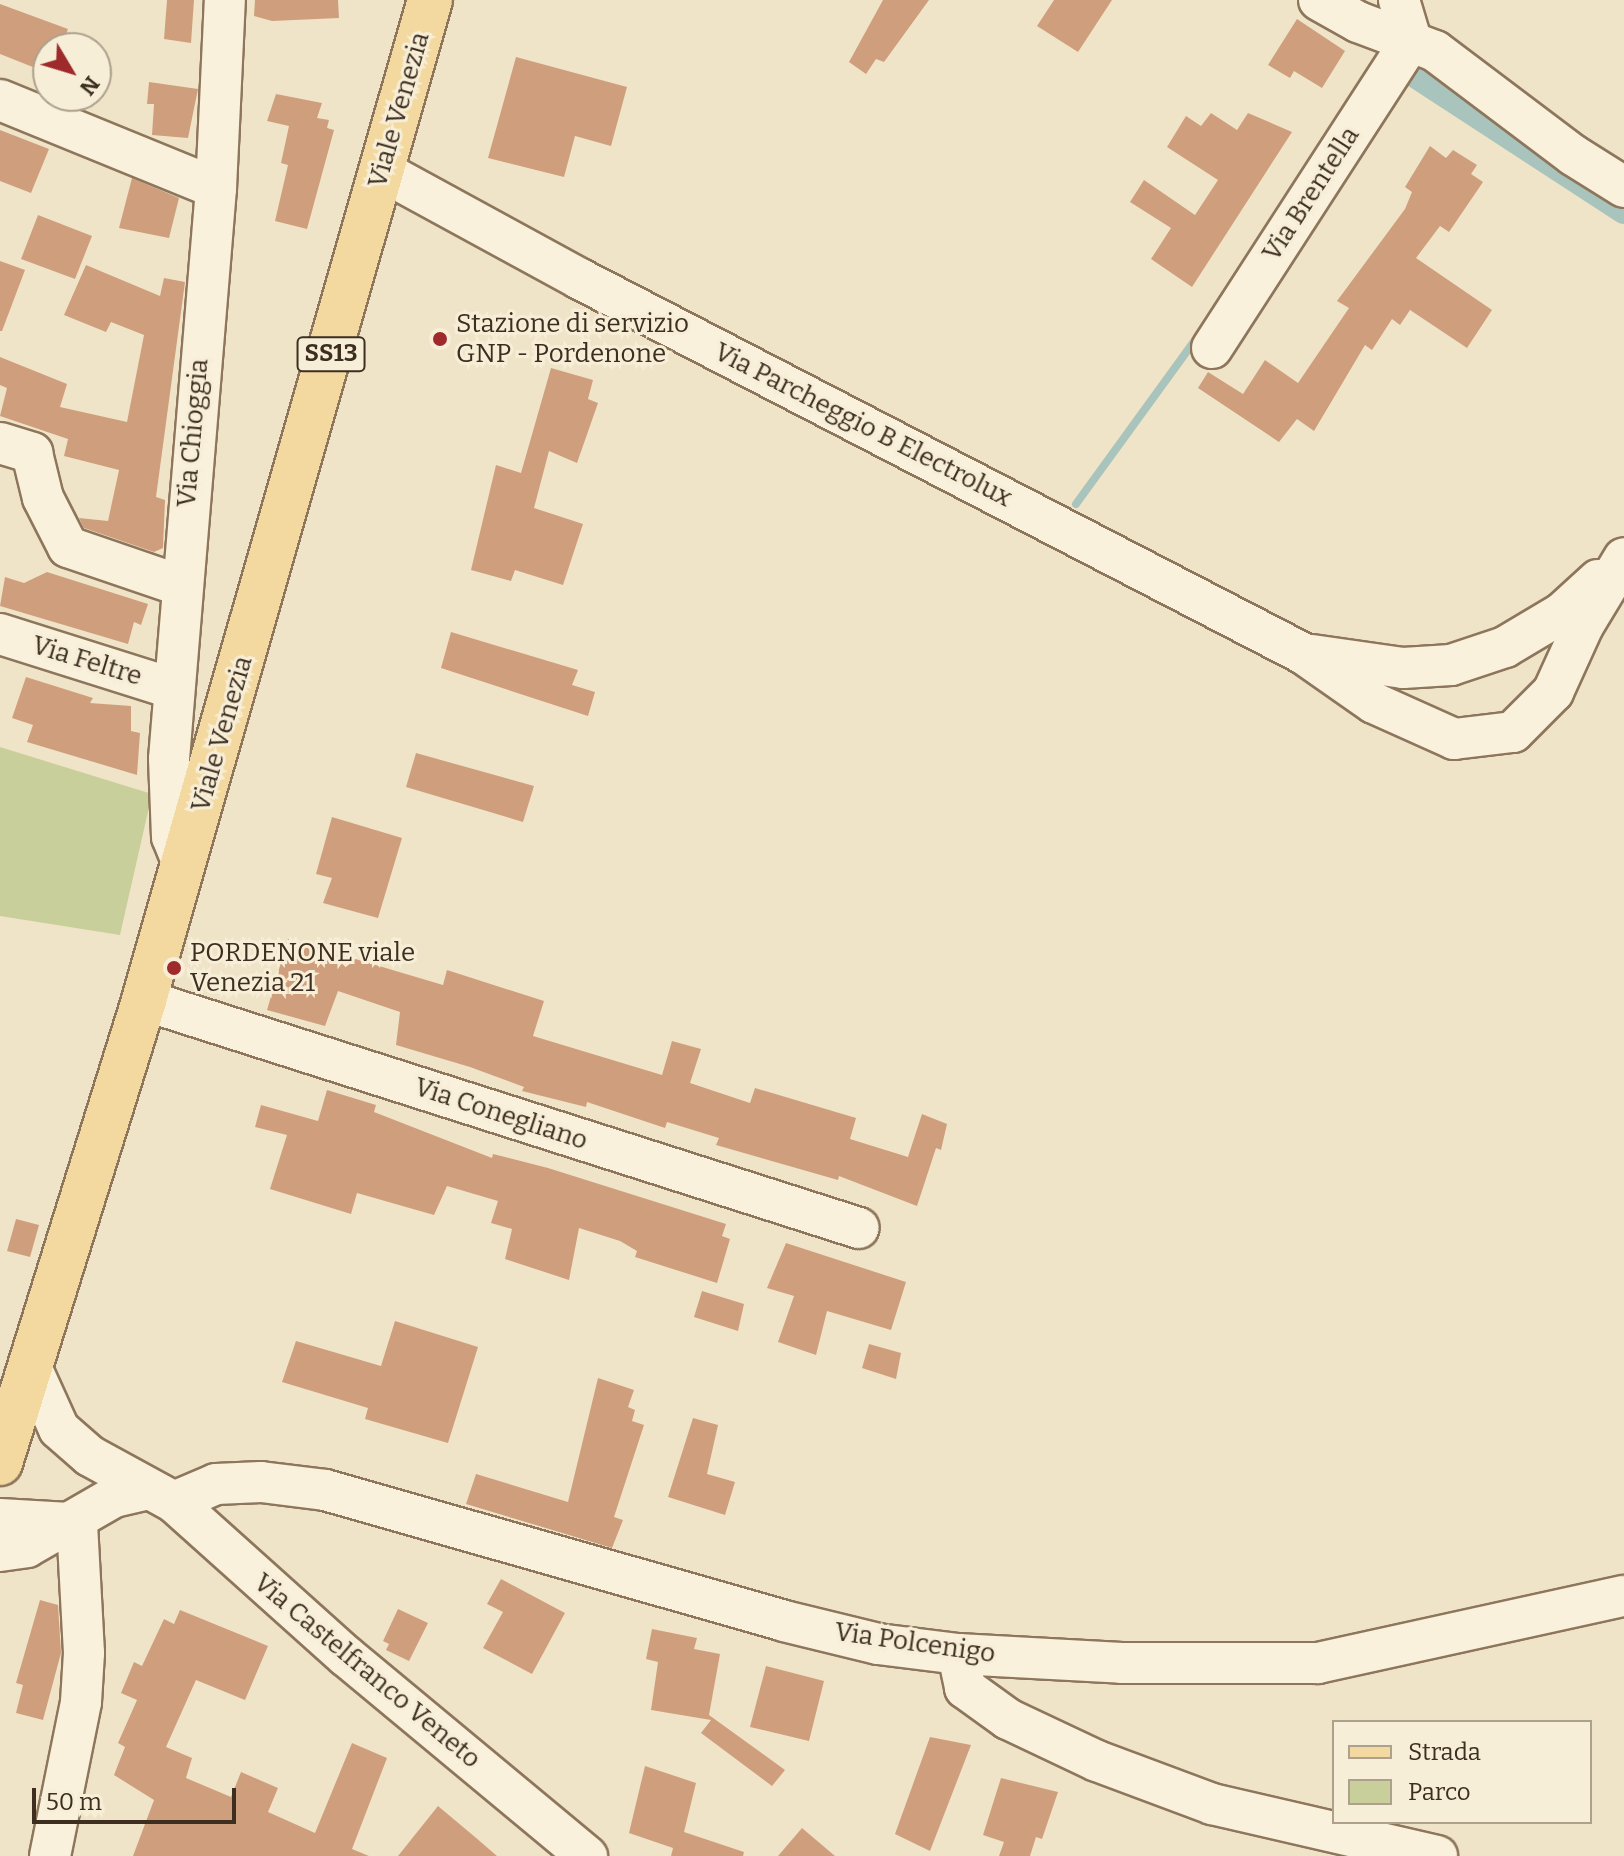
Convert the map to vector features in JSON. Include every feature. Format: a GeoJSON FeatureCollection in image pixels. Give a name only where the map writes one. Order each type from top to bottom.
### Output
{"type":"FeatureCollection","features":[{"type":"Feature","properties":{"kind":"main road","name":"Viale Venezia"},"geometry":{"type":"LineString","coordinates":[[0,1463],[144,1000],[430,0]]}},
{"type":"Feature","properties":{"kind":"street","name":"Via Chioggia"},"geometry":{"type":"LineString","coordinates":[[183,864],[172,837],[169,759],[179,585],[216,188],[225,0]]}},
{"type":"Feature","properties":{"kind":"street"},"geometry":{"type":"LineString","coordinates":[[1319,0],[1358,22],[1401,55],[1435,51],[1573,155],[1624,187]]}},
{"type":"Feature","properties":{"kind":"street"},"geometry":{"type":"LineString","coordinates":[[1399,0],[1401,55]]}},
{"type":"Feature","properties":{"kind":"street","name":"Via Brentella"},"geometry":{"type":"LineString","coordinates":[[1212,348],[1401,55]]}},
{"type":"Feature","properties":{"kind":"street"},"geometry":{"type":"LineString","coordinates":[[0,100],[216,188]]}},
{"type":"Feature","properties":{"kind":"street","name":"Via Parcheggio B Electrolux"},"geometry":{"type":"LineString","coordinates":[[382,171],[1304,654],[1374,703],[1454,739],[1513,732],[1553,692],[1624,557]]}},
{"type":"Feature","properties":{"kind":"street"},"geometry":{"type":"LineString","coordinates":[[0,443],[32,453],[43,498],[68,547],[179,585]]}},
{"type":"Feature","properties":{"kind":"street","name":"Via Parcheggio B Electrolux"},"geometry":{"type":"LineString","coordinates":[[1304,654],[1403,668],[1451,665],[1505,647],[1540,627],[1624,557]]}},
{"type":"Feature","properties":{"kind":"street"},"geometry":{"type":"LineString","coordinates":[[1540,627],[1570,656]]}},
{"type":"Feature","properties":{"kind":"street","name":"Via Feltre"},"geometry":{"type":"LineString","coordinates":[[0,634],[174,689]]}},
{"type":"Feature","properties":{"kind":"street","name":"Via Conegliano"},"geometry":{"type":"LineString","coordinates":[[144,1000],[859,1228]]}},
{"type":"Feature","properties":{"kind":"street","name":"Via Castelfranco Veneto"},"geometry":{"type":"LineString","coordinates":[[30,1365],[59,1429],[90,1456],[159,1496],[587,1856]]}},
{"type":"Feature","properties":{"kind":"street","name":"Via Polcenigo"},"geometry":{"type":"LineString","coordinates":[[159,1496],[216,1484],[261,1482],[325,1490],[784,1621],[878,1644],[958,1654],[1164,1664],[1318,1663],[1624,1596]]}},
{"type":"Feature","properties":{"kind":"street"},"geometry":{"type":"LineString","coordinates":[[0,1551],[27,1547],[77,1522],[114,1497],[159,1496]]}},
{"type":"Feature","properties":{"kind":"street"},"geometry":{"type":"LineString","coordinates":[[0,1519],[77,1522]]}},
{"type":"Feature","properties":{"kind":"street"},"geometry":{"type":"LineString","coordinates":[[50,1856],[81,1702],[84,1653],[77,1522]]}},
{"type":"Feature","properties":{"kind":"street"},"geometry":{"type":"LineString","coordinates":[[958,1654],[965,1688],[1008,1719],[1097,1761],[1212,1804],[1437,1856]]}},
{"type":"Feature","properties":{"kind":"green space"},"geometry":{"type":"Polygon","coordinates":[[[0,747],[152,794],[120,935],[0,916],[0,747]]]}},
{"type":"Feature","properties":{"kind":"building"},"geometry":{"type":"Polygon","coordinates":[[[167,0],[194,0],[191,43],[164,39],[167,0]]]}},
{"type":"Feature","properties":{"kind":"building"},"geometry":{"type":"Polygon","coordinates":[[[255,0],[338,0],[339,18],[272,21],[254,16],[255,0]]]}},
{"type":"Feature","properties":{"kind":"building"},"geometry":{"type":"Polygon","coordinates":[[[883,0],[929,0],[884,62],[876,59],[866,74],[849,62],[883,0]]]}},
{"type":"Feature","properties":{"kind":"building"},"geometry":{"type":"Polygon","coordinates":[[[1054,0],[1112,0],[1078,52],[1037,26],[1054,0]]]}},
{"type":"Feature","properties":{"kind":"building"},"geometry":{"type":"Polygon","coordinates":[[[0,4],[68,29],[67,32],[32,32],[32,67],[0,54],[0,4]]]}},
{"type":"Feature","properties":{"kind":"building"},"geometry":{"type":"Polygon","coordinates":[[[1297,19],[1345,51],[1322,88],[1294,71],[1290,78],[1268,65],[1297,19]]]}},
{"type":"Feature","properties":{"kind":"building"},"geometry":{"type":"Polygon","coordinates":[[[516,57],[627,87],[611,146],[575,136],[564,177],[488,158],[516,57]]]}},
{"type":"Feature","properties":{"kind":"building"},"geometry":{"type":"Polygon","coordinates":[[[149,82],[198,89],[188,138],[152,135],[154,104],[147,104],[149,82]]]}},
{"type":"Feature","properties":{"kind":"building"},"geometry":{"type":"Polygon","coordinates":[[[276,94],[322,103],[317,118],[329,120],[327,128],[334,130],[307,229],[275,221],[288,165],[281,163],[289,126],[267,121],[276,94]]]}},
{"type":"Feature","properties":{"kind":"building"},"geometry":{"type":"Polygon","coordinates":[[[1211,113],[1237,130],[1248,113],[1292,132],[1192,287],[1151,259],[1171,228],[1130,202],[1144,180],[1195,215],[1218,180],[1167,147],[1186,116],[1201,126],[1211,113]]]}},
{"type":"Feature","properties":{"kind":"building"},"geometry":{"type":"Polygon","coordinates":[[[0,130],[49,149],[31,193],[0,181],[0,130]]]}},
{"type":"Feature","properties":{"kind":"building"},"geometry":{"type":"Polygon","coordinates":[[[1430,146],[1446,158],[1453,150],[1477,165],[1471,174],[1483,182],[1449,232],[1440,226],[1416,258],[1492,310],[1467,348],[1410,310],[1400,325],[1392,319],[1372,350],[1365,345],[1314,431],[1297,419],[1279,442],[1198,388],[1208,372],[1243,394],[1265,360],[1298,383],[1349,308],[1337,301],[1405,209],[1412,192],[1405,187],[1430,146]]]}},
{"type":"Feature","properties":{"kind":"building"},"geometry":{"type":"Polygon","coordinates":[[[132,178],[179,198],[169,238],[119,228],[132,178]]]}},
{"type":"Feature","properties":{"kind":"building"},"geometry":{"type":"Polygon","coordinates":[[[38,215],[92,236],[75,279],[21,259],[38,215]]]}},
{"type":"Feature","properties":{"kind":"building"},"geometry":{"type":"Polygon","coordinates":[[[0,261],[25,270],[2,331],[0,331],[0,261]]]}},
{"type":"Feature","properties":{"kind":"building"},"geometry":{"type":"Polygon","coordinates":[[[86,265],[160,296],[164,278],[185,282],[156,497],[165,500],[163,548],[154,552],[84,528],[79,518],[108,521],[119,470],[64,456],[68,439],[0,416],[7,388],[0,385],[0,357],[67,384],[60,407],[127,422],[144,335],[111,322],[106,332],[64,315],[86,265]]]}},
{"type":"Feature","properties":{"kind":"building"},"geometry":{"type":"Polygon","coordinates":[[[551,368],[593,380],[588,399],[598,403],[577,463],[549,451],[534,508],[583,524],[563,585],[515,570],[511,581],[471,570],[496,465],[521,473],[551,368]]]}},
{"type":"Feature","properties":{"kind":"building"},"geometry":{"type":"Polygon","coordinates":[[[47,572],[148,604],[141,625],[134,622],[128,644],[0,606],[5,577],[24,583],[47,572]]]}},
{"type":"Feature","properties":{"kind":"building"},"geometry":{"type":"Polygon","coordinates":[[[451,632],[578,670],[572,685],[595,692],[588,716],[441,668],[451,632]]]}},
{"type":"Feature","properties":{"kind":"building"},"geometry":{"type":"Polygon","coordinates":[[[26,677],[93,698],[90,703],[131,706],[131,731],[140,733],[137,775],[27,742],[33,725],[12,718],[26,677]]]}},
{"type":"Feature","properties":{"kind":"building"},"geometry":{"type":"Polygon","coordinates":[[[416,753],[534,786],[523,822],[406,787],[416,753]]]}},
{"type":"Feature","properties":{"kind":"building"},"geometry":{"type":"Polygon","coordinates":[[[332,817],[402,838],[378,918],[323,903],[332,878],[316,874],[332,817]]]}},
{"type":"Feature","properties":{"kind":"building"},"geometry":{"type":"Polygon","coordinates":[[[288,939],[443,985],[447,970],[544,1001],[533,1036],[662,1075],[672,1041],[701,1049],[690,1083],[750,1103],[755,1088],[856,1118],[850,1139],[908,1157],[922,1114],[947,1124],[941,1150],[936,1148],[917,1206],[839,1176],[838,1180],[716,1145],[719,1138],[667,1122],[665,1128],[587,1102],[586,1107],[522,1091],[524,1087],[470,1067],[396,1045],[400,1012],[338,991],[325,1026],[267,1010],[288,939]]]}},
{"type":"Feature","properties":{"kind":"building"},"geometry":{"type":"Polygon","coordinates":[[[327,1090],[376,1105],[374,1112],[492,1158],[493,1154],[548,1168],[726,1224],[722,1236],[730,1239],[717,1283],[635,1257],[637,1251],[620,1241],[579,1228],[569,1280],[505,1259],[512,1229],[491,1223],[498,1201],[447,1186],[434,1215],[357,1193],[351,1214],[270,1189],[287,1135],[255,1127],[261,1105],[318,1121],[327,1090]]]}},
{"type":"Feature","properties":{"kind":"building"},"geometry":{"type":"Polygon","coordinates":[[[16,1219],[39,1225],[30,1257],[7,1251],[16,1219]]]}},
{"type":"Feature","properties":{"kind":"building"},"geometry":{"type":"Polygon","coordinates":[[[786,1243],[906,1282],[891,1330],[827,1311],[816,1355],[778,1342],[794,1296],[767,1288],[786,1243]]]}},
{"type":"Feature","properties":{"kind":"building"},"geometry":{"type":"Polygon","coordinates":[[[702,1291],[744,1304],[738,1331],[694,1317],[702,1291]]]}},
{"type":"Feature","properties":{"kind":"building"},"geometry":{"type":"Polygon","coordinates":[[[395,1321],[478,1347],[448,1443],[365,1419],[368,1408],[282,1382],[296,1341],[381,1366],[395,1321]]]}},
{"type":"Feature","properties":{"kind":"building"},"geometry":{"type":"Polygon","coordinates":[[[869,1344],[901,1353],[896,1379],[862,1368],[869,1344]]]}},
{"type":"Feature","properties":{"kind":"building"},"geometry":{"type":"Polygon","coordinates":[[[598,1378],[634,1390],[628,1407],[635,1410],[632,1421],[644,1425],[614,1517],[623,1520],[612,1548],[466,1504],[476,1474],[568,1502],[598,1378]]]}},
{"type":"Feature","properties":{"kind":"building"},"geometry":{"type":"Polygon","coordinates":[[[693,1418],[718,1425],[707,1474],[735,1482],[725,1515],[668,1497],[693,1418]]]}},
{"type":"Feature","properties":{"kind":"building"},"geometry":{"type":"Polygon","coordinates":[[[501,1579],[565,1613],[532,1674],[483,1648],[503,1612],[487,1604],[501,1579]]]}},
{"type":"Feature","properties":{"kind":"building"},"geometry":{"type":"Polygon","coordinates":[[[40,1600],[58,1605],[61,1653],[43,1720],[16,1713],[23,1685],[16,1683],[40,1600]]]}},
{"type":"Feature","properties":{"kind":"building"},"geometry":{"type":"Polygon","coordinates":[[[398,1609],[428,1623],[409,1661],[386,1650],[389,1644],[383,1641],[398,1609]]]}},
{"type":"Feature","properties":{"kind":"building"},"geometry":{"type":"Polygon","coordinates":[[[180,1610],[268,1646],[245,1700],[196,1680],[166,1747],[192,1758],[186,1778],[231,1797],[241,1772],[278,1788],[268,1812],[315,1833],[352,1743],[387,1758],[352,1849],[369,1856],[133,1856],[154,1800],[114,1775],[125,1747],[118,1743],[137,1700],[121,1693],[134,1662],[142,1666],[164,1619],[174,1624],[180,1610]]]}},
{"type":"Feature","properties":{"kind":"building"},"geometry":{"type":"Polygon","coordinates":[[[652,1629],[697,1638],[694,1649],[720,1654],[709,1715],[785,1770],[772,1786],[701,1733],[711,1720],[651,1710],[658,1662],[646,1659],[652,1629]]]}},
{"type":"Feature","properties":{"kind":"building"},"geometry":{"type":"Polygon","coordinates":[[[766,1666],[824,1681],[809,1741],[750,1727],[766,1666]]]}},
{"type":"Feature","properties":{"kind":"building"},"geometry":{"type":"Polygon","coordinates":[[[930,1737],[971,1745],[930,1851],[895,1834],[930,1737]]]}},
{"type":"Feature","properties":{"kind":"building"},"geometry":{"type":"Polygon","coordinates":[[[645,1766],[696,1783],[684,1832],[744,1852],[743,1856],[671,1856],[673,1848],[629,1833],[645,1766]]]}},
{"type":"Feature","properties":{"kind":"building"},"geometry":{"type":"Polygon","coordinates":[[[1001,1778],[1058,1792],[1042,1839],[1036,1837],[1030,1856],[999,1856],[1004,1842],[983,1835],[1001,1778]]]}},
{"type":"Feature","properties":{"kind":"building"},"geometry":{"type":"Polygon","coordinates":[[[438,1806],[475,1837],[497,1856],[398,1856],[438,1806]]]}},
{"type":"Feature","properties":{"kind":"building"},"geometry":{"type":"Polygon","coordinates":[[[802,1828],[835,1856],[778,1856],[802,1828]]]}},
{"type":"Feature","properties":{"kind":"waterway"},"geometry":{"type":"LineString","coordinates":[[1414,73],[1624,210]]}},
{"type":"Feature","properties":{"kind":"waterway"},"geometry":{"type":"LineString","coordinates":[[1076,504],[1198,336]]}},
{"type":"Feature","properties":{"kind":"place","name":"Stazione di servizio GNP - Pordenone"},"geometry":{"type":"Point","coordinates":[440,339]}},
{"type":"Feature","properties":{"kind":"place","name":"PORDENONE viale Venezia 21"},"geometry":{"type":"Point","coordinates":[174,968]}}]}
